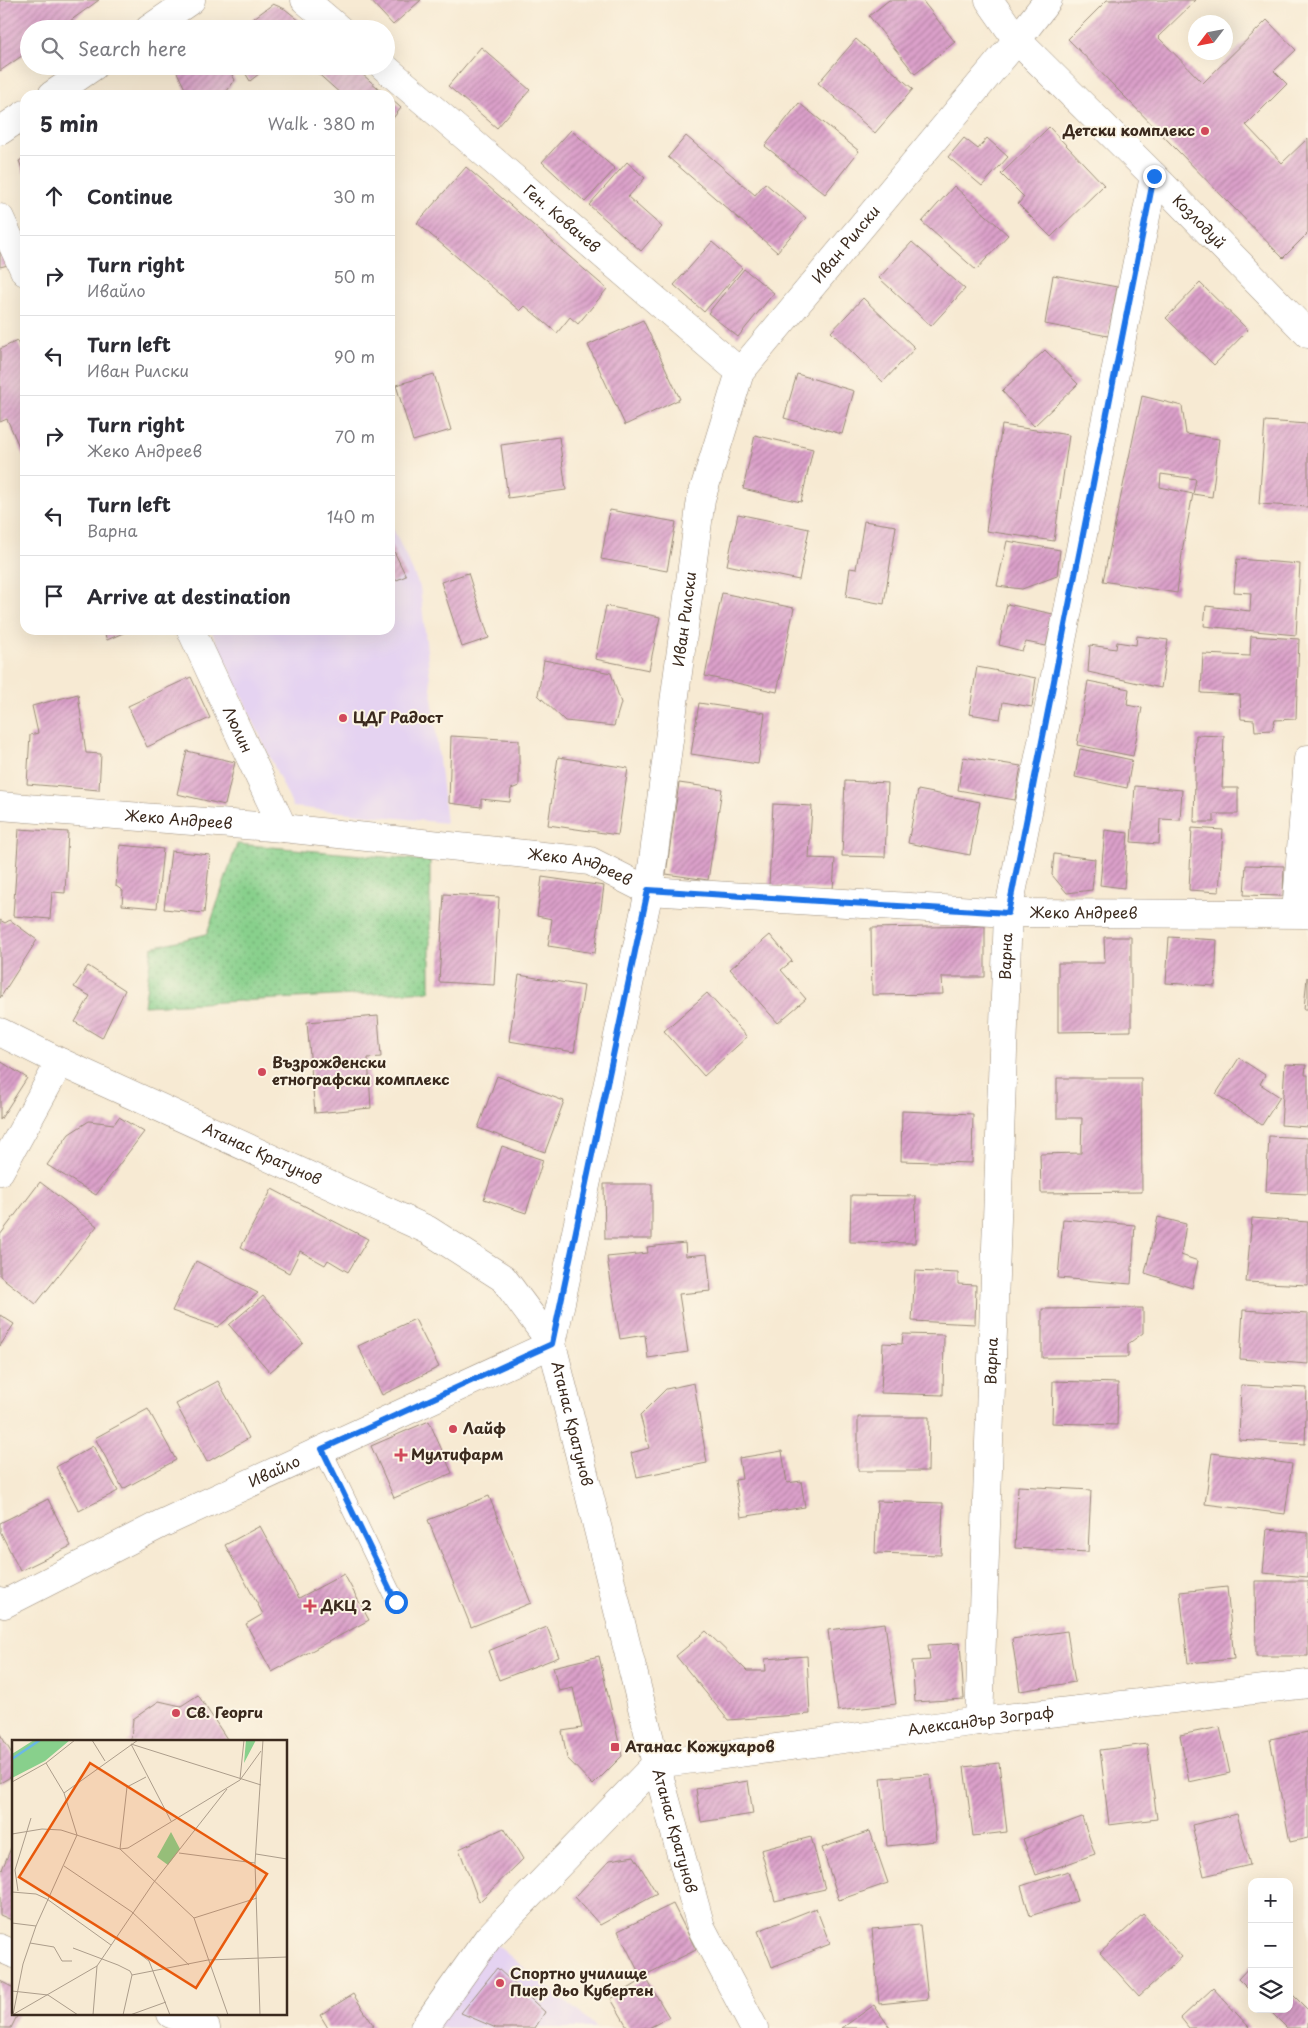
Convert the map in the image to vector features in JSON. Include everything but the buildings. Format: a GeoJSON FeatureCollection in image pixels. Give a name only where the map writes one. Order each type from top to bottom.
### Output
{"type":"FeatureCollection","features":[{"type":"Feature","properties":{"kind":"street"},"geometry":{"type":"LineString","coordinates":[[162,20],[191,0]]}},
{"type":"Feature","properties":{"kind":"street"},"geometry":{"type":"LineString","coordinates":[[306,0],[329,20]]}},
{"type":"Feature","properties":{"kind":"street","name":"Козлодуй"},"geometry":{"type":"LineString","coordinates":[[989,0],[1017,40],[1154,176],[1308,334]]}},
{"type":"Feature","properties":{"kind":"street","name":"Иван Рилски"},"geometry":{"type":"LineString","coordinates":[[552,1344],[648,890],[701,499],[740,372],[1017,40],[1048,0]]}},
{"type":"Feature","properties":{"kind":"street"},"geometry":{"type":"LineString","coordinates":[[59,90],[81,75]]}},
{"type":"Feature","properties":{"kind":"street","name":"Ген. Ковачев"},"geometry":{"type":"LineString","coordinates":[[394,75],[740,372]]}},
{"type":"Feature","properties":{"kind":"street"},"geometry":{"type":"LineString","coordinates":[[0,131],[20,117]]}},
{"type":"Feature","properties":{"kind":"street","name":"Варна"},"geometry":{"type":"LineString","coordinates":[[979,1721],[1008,913],[1154,176]]}},
{"type":"Feature","properties":{"kind":"street"},"geometry":{"type":"LineString","coordinates":[[0,218],[20,261]]}},
{"type":"Feature","properties":{"kind":"street","name":"Люлин"},"geometry":{"type":"LineString","coordinates":[[193,635],[284,828]]}},
{"type":"Feature","properties":{"kind":"street"},"geometry":{"type":"LineString","coordinates":[[1302,914],[1308,759]]}},
{"type":"Feature","properties":{"kind":"street","name":"Жеко Андреев"},"geometry":{"type":"LineString","coordinates":[[0,806],[284,828],[590,861],[648,890],[1008,913],[1302,914]]}},
{"type":"Feature","properties":{"kind":"street","name":"Атанас Кратунов"},"geometry":{"type":"LineString","coordinates":[[0,1032],[60,1062],[428,1230],[503,1278],[552,1344],[656,1764],[701,1927],[754,2028]]}},
{"type":"Feature","properties":{"kind":"street"},"geometry":{"type":"LineString","coordinates":[[0,1171],[60,1062]]}},
{"type":"Feature","properties":{"kind":"street","name":"Ивайло"},"geometry":{"type":"LineString","coordinates":[[0,1601],[4,1604],[162,1524],[552,1344]]}},
{"type":"Feature","properties":{"kind":"street","name":"Александър Зограф"},"geometry":{"type":"LineString","coordinates":[[656,1764],[979,1721],[1308,1684]]}},
{"type":"Feature","properties":{"kind":"street"},"geometry":{"type":"LineString","coordinates":[[424,2028],[488,1938],[656,1764]]}},
{"type":"Feature","properties":{"kind":"street"},"geometry":{"type":"LineString","coordinates":[[0,1948],[12,1953]]}},
{"type":"Feature","properties":{"kind":"street"},"geometry":{"type":"LineString","coordinates":[[175,2016],[206,2028]]}},
{"type":"Feature","properties":{"kind":"lane"},"geometry":{"type":"LineString","coordinates":[[322,1449],[396,1602]]}},
{"type":"Feature","properties":{"kind":"shaded area","name":"ЦДГ Радост"},"geometry":{"type":"Polygon","coordinates":[[[395,533],[420,587],[446,823],[293,807],[213,635],[395,635],[395,533]]]}},
{"type":"Feature","properties":{"kind":"shaded area","name":"Спортно училище Пиер дьо Кубертен"},"geometry":{"type":"Polygon","coordinates":[[[488,1938],[598,2028],[424,2028],[488,1938]]]}},
{"type":"Feature","properties":{"kind":"green space"},"geometry":{"type":"Polygon","coordinates":[[[237,844],[430,861],[430,991],[144,1006],[152,947],[207,934],[237,844]]]}},
{"type":"Feature","properties":{"kind":"place","name":"Детски комплекс"},"geometry":{"type":"Point","coordinates":[1205,131]}},
{"type":"Feature","properties":{"kind":"place","name":"ЦДГ Радост"},"geometry":{"type":"Point","coordinates":[343,718]}},
{"type":"Feature","properties":{"kind":"place","name":"Възрожденски етнографски комплекс"},"geometry":{"type":"Point","coordinates":[262,1072]}},
{"type":"Feature","properties":{"kind":"place","name":"Лайф"},"geometry":{"type":"Point","coordinates":[453,1429]}},
{"type":"Feature","properties":{"kind":"place","name":"Мултифарм"},"geometry":{"type":"Point","coordinates":[401,1455]}},
{"type":"Feature","properties":{"kind":"place","name":"ДКЦ 2"},"geometry":{"type":"Point","coordinates":[310,1606]}},
{"type":"Feature","properties":{"kind":"place","name":"Св. Георги"},"geometry":{"type":"Point","coordinates":[176,1713]}},
{"type":"Feature","properties":{"kind":"place","name":"Атанас Кожухаров"},"geometry":{"type":"Point","coordinates":[615,1747]}},
{"type":"Feature","properties":{"kind":"place","name":"Спортно училище Пиер дьо Кубертен"},"geometry":{"type":"Point","coordinates":[500,1983]}},
{"type":"Feature","properties":{"kind":"route"},"geometry":{"type":"LineString","coordinates":[[396,1602],[322,1449],[552,1344],[648,890],[1008,913],[1154,176]]}}]}
